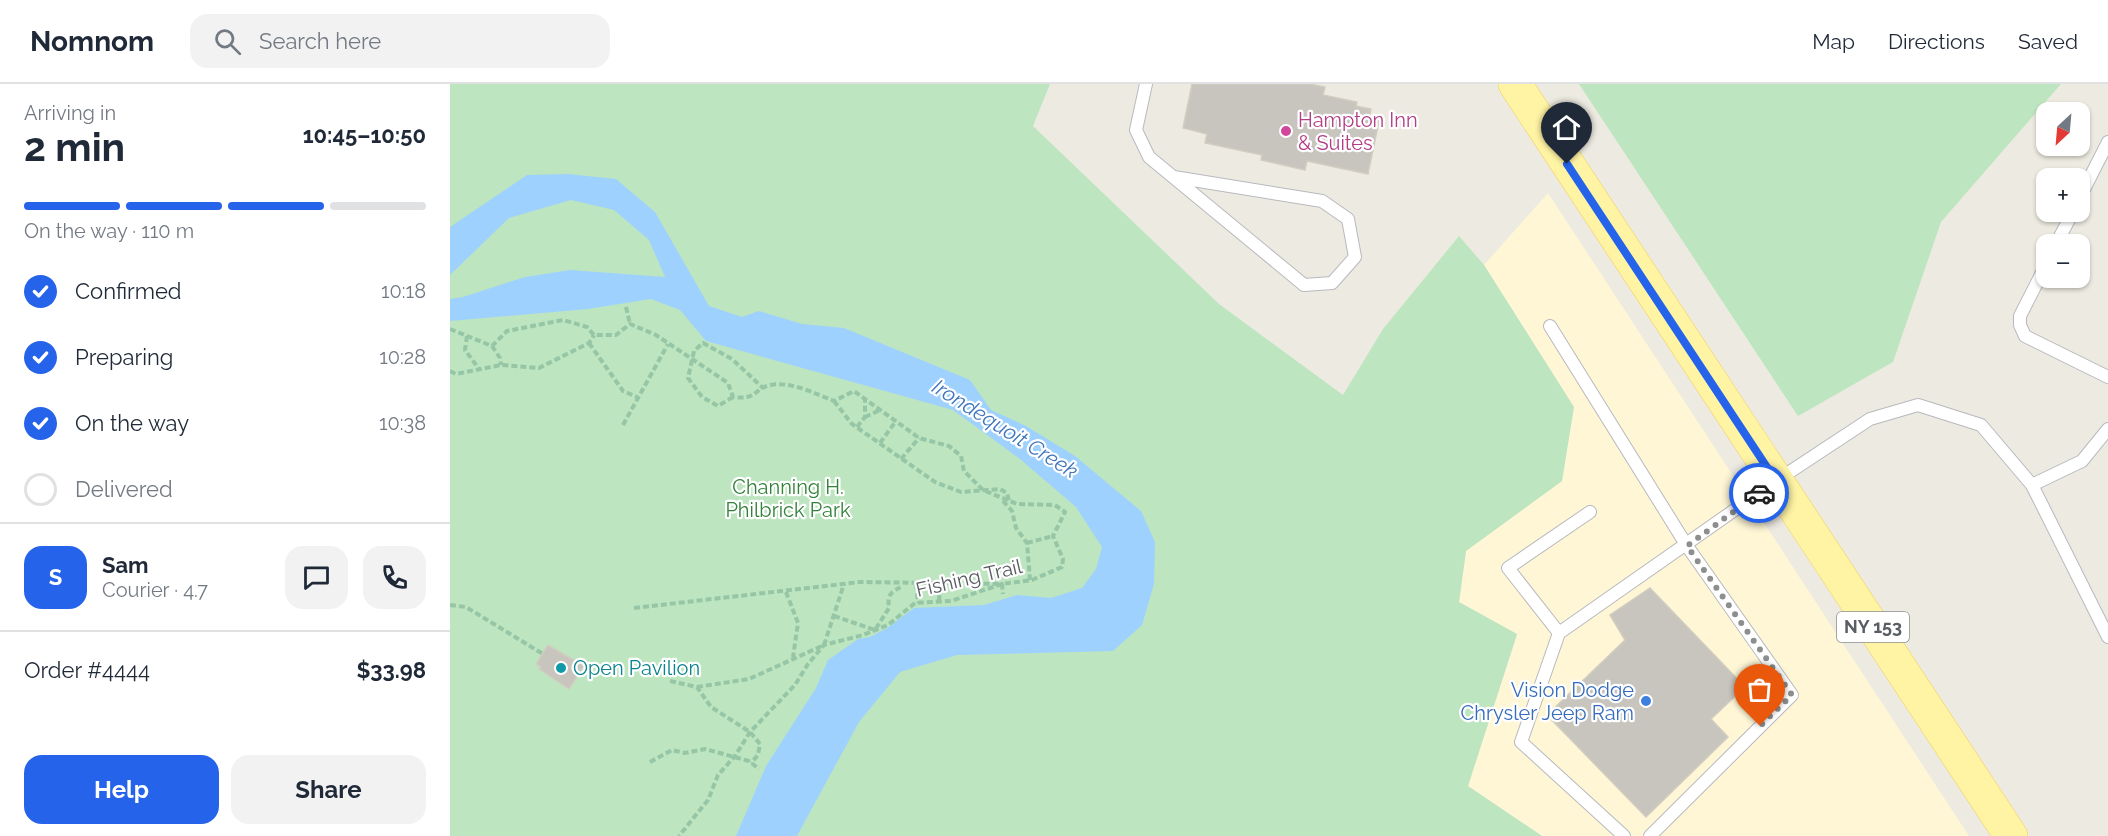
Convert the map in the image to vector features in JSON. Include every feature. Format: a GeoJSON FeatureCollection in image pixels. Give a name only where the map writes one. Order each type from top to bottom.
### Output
{"type":"FeatureCollection","features":[{"type":"Feature","properties":{"kind":"main road","name":"NY 153"},"geometry":{"type":"LineString","coordinates":[[1515,84],[2011,836]]}},
{"type":"Feature","properties":{"kind":"lane"},"geometry":{"type":"LineString","coordinates":[[1146,84],[1136,130],[1149,157],[1304,285],[1332,283],[1355,257],[1348,219],[1322,201],[1174,177]]}},
{"type":"Feature","properties":{"kind":"lane"},"geometry":{"type":"LineString","coordinates":[[2090,178],[2108,142]]}},
{"type":"Feature","properties":{"kind":"lane"},"geometry":{"type":"LineString","coordinates":[[2036,285],[2020,316],[2020,326],[2025,336],[2108,377]]}},
{"type":"Feature","properties":{"kind":"lane"},"geometry":{"type":"LineString","coordinates":[[1550,326],[1687,546],[1792,695],[1650,836]]}},
{"type":"Feature","properties":{"kind":"lane"},"geometry":{"type":"LineString","coordinates":[[1624,836],[1521,742],[1559,633],[1687,546],[1776,481],[1870,419],[1918,405],[1981,425],[2032,485],[2107,634]]}},
{"type":"Feature","properties":{"kind":"lane"},"geometry":{"type":"LineString","coordinates":[[2032,485],[2082,461],[2108,429]]}},
{"type":"Feature","properties":{"kind":"lane"},"geometry":{"type":"LineString","coordinates":[[1559,633],[1509,568],[1590,512]]}},
{"type":"Feature","properties":{"kind":"path"},"geometry":{"type":"LineString","coordinates":[[626,307],[630,324]]}},
{"type":"Feature","properties":{"kind":"path"},"geometry":{"type":"LineString","coordinates":[[492,346],[507,331],[563,320],[587,327],[594,335]]}},
{"type":"Feature","properties":{"kind":"path"},"geometry":{"type":"LineString","coordinates":[[594,335],[616,334],[630,324]]}},
{"type":"Feature","properties":{"kind":"path"},"geometry":{"type":"LineString","coordinates":[[630,324],[656,334],[728,383],[733,397]]}},
{"type":"Feature","properties":{"kind":"path"},"geometry":{"type":"LineString","coordinates":[[450,329],[492,346],[500,358],[501,365]]}},
{"type":"Feature","properties":{"kind":"path"},"geometry":{"type":"LineString","coordinates":[[450,371],[456,374],[501,365],[540,368],[589,343],[594,335]]}},
{"type":"Feature","properties":{"kind":"path"},"geometry":{"type":"LineString","coordinates":[[467,336],[465,350],[479,369]]}},
{"type":"Feature","properties":{"kind":"path"},"geometry":{"type":"LineString","coordinates":[[589,343],[623,391],[637,396]]}},
{"type":"Feature","properties":{"kind":"path"},"geometry":{"type":"LineString","coordinates":[[763,388],[732,359],[712,346],[703,343],[693,351],[688,378],[702,397],[718,406],[733,397],[749,399],[772,384],[793,386],[834,401],[857,427],[935,482],[961,492],[1000,489],[1007,493],[1009,502]]}},
{"type":"Feature","properties":{"kind":"path"},"geometry":{"type":"LineString","coordinates":[[622,425],[631,414],[637,396],[668,344]]}},
{"type":"Feature","properties":{"kind":"path"},"geometry":{"type":"LineString","coordinates":[[834,401],[854,391],[919,438],[949,446],[961,456],[964,471],[983,490],[1009,502],[1055,505],[1065,512],[1053,536],[1027,543]]}},
{"type":"Feature","properties":{"kind":"path"},"geometry":{"type":"LineString","coordinates":[[865,417],[866,399]]}},
{"type":"Feature","properties":{"kind":"path"},"geometry":{"type":"LineString","coordinates":[[857,427],[865,417],[880,410]]}},
{"type":"Feature","properties":{"kind":"path"},"geometry":{"type":"LineString","coordinates":[[880,444],[896,421]]}},
{"type":"Feature","properties":{"kind":"path"},"geometry":{"type":"LineString","coordinates":[[901,459],[919,438]]}},
{"type":"Feature","properties":{"kind":"path"},"geometry":{"type":"LineString","coordinates":[[1003,500],[1012,511],[1016,528],[1027,543],[1030,580]]}},
{"type":"Feature","properties":{"kind":"path","name":"Fishing Trail"},"geometry":{"type":"LineString","coordinates":[[697,687],[749,679],[824,645],[888,625],[918,603],[939,601],[982,592],[1002,584],[1030,580],[1062,567],[1063,559],[1053,536]]}},
{"type":"Feature","properties":{"kind":"path"},"geometry":{"type":"LineString","coordinates":[[633,608],[860,582],[1002,584],[1003,594]]}},
{"type":"Feature","properties":{"kind":"path"},"geometry":{"type":"LineString","coordinates":[[679,836],[708,800],[718,775],[735,756],[750,732],[795,685],[808,664],[824,645],[844,584]]}},
{"type":"Feature","properties":{"kind":"path"},"geometry":{"type":"LineString","coordinates":[[834,616],[875,630],[889,608],[887,597],[890,592],[906,584]]}},
{"type":"Feature","properties":{"kind":"path"},"geometry":{"type":"LineString","coordinates":[[916,584],[918,603]]}},
{"type":"Feature","properties":{"kind":"path"},"geometry":{"type":"LineString","coordinates":[[939,601],[940,584]]}},
{"type":"Feature","properties":{"kind":"path"},"geometry":{"type":"LineString","coordinates":[[786,592],[798,622],[793,658]]}},
{"type":"Feature","properties":{"kind":"path"},"geometry":{"type":"LineString","coordinates":[[450,605],[466,607],[543,654]]}},
{"type":"Feature","properties":{"kind":"path"},"geometry":{"type":"LineString","coordinates":[[670,681],[697,687],[711,707],[750,732],[760,744],[758,755],[751,763]]}},
{"type":"Feature","properties":{"kind":"path"},"geometry":{"type":"LineString","coordinates":[[650,762],[672,750],[685,753],[705,749],[735,756],[759,769]]}},
{"type":"Feature","properties":{"kind":"shaded area"},"geometry":{"type":"Polygon","coordinates":[[[1548,193],[1969,836],[1542,836],[1468,786],[1517,635],[1459,602],[1466,551],[1562,481],[1573,407],[1484,265],[1548,193]]]}},
{"type":"Feature","properties":{"kind":"green space","name":"Channing H. Philbrick Park"},"geometry":{"type":"Polygon","coordinates":[[[450,84],[1050,84],[1033,126],[1219,304],[1343,395],[1383,329],[1459,236],[1484,265],[1574,407],[1562,481],[1466,551],[1459,602],[1517,634],[1468,786],[1542,836],[450,836],[450,84]]]}},
{"type":"Feature","properties":{"kind":"green space"},"geometry":{"type":"Polygon","coordinates":[[[1579,84],[2061,84],[2045,102],[2036,102],[2036,113],[1941,222],[1893,362],[1798,416],[1579,84]]]}},
{"type":"Feature","properties":{"kind":"water","name":"Irondequoit Creek"},"geometry":{"type":"Polygon","coordinates":[[[568,174],[616,179],[655,212],[709,306],[742,317],[759,311],[802,324],[844,328],[970,380],[991,410],[1026,426],[1075,456],[1141,511],[1155,542],[1154,584],[1142,625],[1113,651],[957,655],[900,672],[859,722],[797,836],[736,836],[766,766],[816,688],[828,660],[858,639],[870,637],[887,628],[914,608],[984,605],[1017,595],[1051,598],[1082,588],[1096,569],[1102,547],[1076,507],[1020,459],[953,410],[706,341],[680,310],[651,299],[588,309],[450,321],[450,299],[525,277],[570,270],[665,277],[649,240],[614,210],[571,200],[509,218],[450,275],[450,227],[527,175],[568,174]]]}},
{"type":"Feature","properties":{"kind":"building","name":"Hampton Inn & Suites"},"geometry":{"type":"Polygon","coordinates":[[[1192,84],[1310,84],[1325,87],[1323,95],[1357,102],[1356,106],[1371,109],[1369,119],[1379,121],[1368,174],[1307,161],[1305,170],[1261,160],[1262,155],[1205,143],[1207,134],[1183,128],[1192,84]]]}},
{"type":"Feature","properties":{"kind":"building","name":"Vision Dodge Chrysler Jeep Ram"},"geometry":{"type":"Polygon","coordinates":[[[1650,588],[1745,687],[1711,719],[1728,737],[1646,817],[1547,715],[1625,640],[1610,615],[1650,588]]]}},
{"type":"Feature","properties":{"kind":"building","name":"Open Pavilion"},"geometry":{"type":"Polygon","coordinates":[[[548,645],[584,666],[569,689],[539,669],[541,667],[536,664],[548,645]]]}},
{"type":"Feature","properties":{"kind":"way so far"},"geometry":{"type":"LineString","coordinates":[[1759,493],[1687,546],[1792,695],[1760,726]]}},
{"type":"Feature","properties":{"kind":"place","name":"Hampton Inn & Suites"},"geometry":{"type":"Point","coordinates":[1286,131]}},
{"type":"Feature","properties":{"kind":"place","name":"Open Pavilion"},"geometry":{"type":"Point","coordinates":[561,668]}},
{"type":"Feature","properties":{"kind":"place","name":"Vision Dodge Chrysler Jeep Ram"},"geometry":{"type":"Point","coordinates":[1646,701]}},
{"type":"Feature","properties":{"kind":"route"},"geometry":{"type":"LineString","coordinates":[[1567,164],[1776,481],[1759,493]]}}]}
